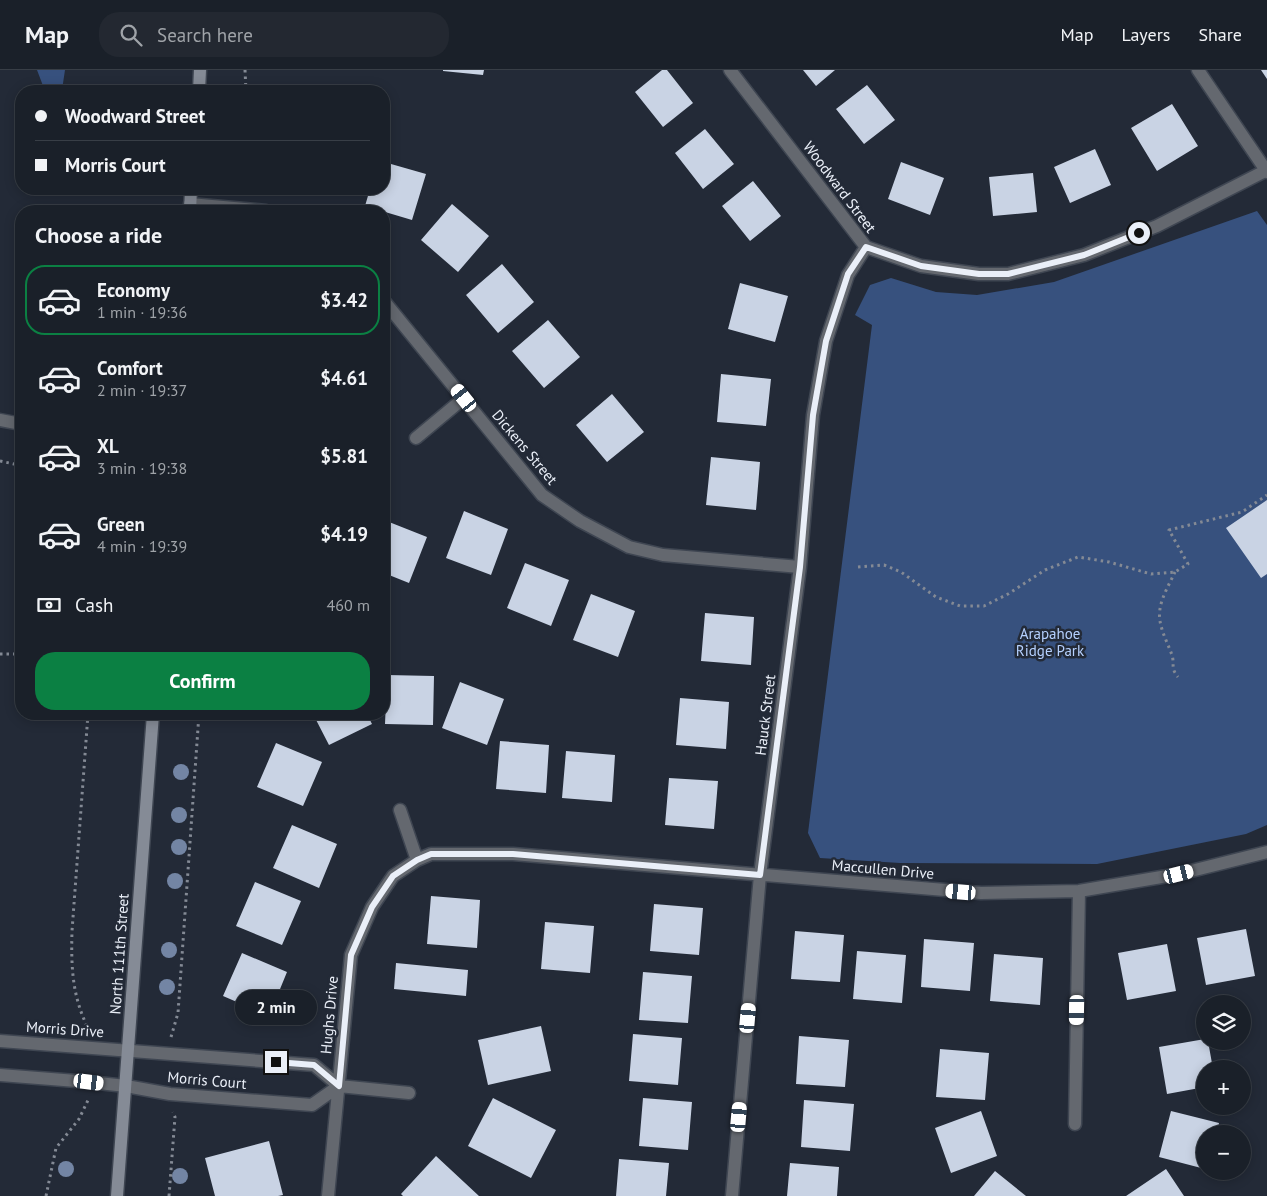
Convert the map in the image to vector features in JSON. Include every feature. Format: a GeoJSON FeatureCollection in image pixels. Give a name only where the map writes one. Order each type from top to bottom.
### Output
{"type":"FeatureCollection","features":[{"type":"Feature","properties":{"kind":"street"},"geometry":{"type":"LineString","coordinates":[[199,85],[200,70]]}},
{"type":"Feature","properties":{"kind":"street","name":"Woodward Street"},"geometry":{"type":"LineString","coordinates":[[730,70],[866,247],[921,266],[979,274],[1008,274],[1084,255],[1157,226],[1267,171]]}},
{"type":"Feature","properties":{"kind":"street"},"geometry":{"type":"LineString","coordinates":[[1198,70],[1267,171]]}},
{"type":"Feature","properties":{"kind":"street","name":"Hauck Street"},"geometry":{"type":"LineString","coordinates":[[732,1196],[760,875],[800,567],[813,415],[826,341],[848,274],[866,247]]}},
{"type":"Feature","properties":{"kind":"street","name":"Dickens Street"},"geometry":{"type":"LineString","coordinates":[[390,308],[542,495],[580,521],[629,547],[663,555],[800,567]]}},
{"type":"Feature","properties":{"kind":"street"},"geometry":{"type":"LineString","coordinates":[[416,438],[464,398]]}},
{"type":"Feature","properties":{"kind":"street"},"geometry":{"type":"LineString","coordinates":[[0,420],[15,423]]}},
{"type":"Feature","properties":{"kind":"street","name":"North 111th Street"},"geometry":{"type":"LineString","coordinates":[[117,1196],[153,720]]}},
{"type":"Feature","properties":{"kind":"street"},"geometry":{"type":"LineString","coordinates":[[400,810],[417,860]]}},
{"type":"Feature","properties":{"kind":"street","name":"Maccullen Drive"},"geometry":{"type":"LineString","coordinates":[[492,854],[513,854],[981,893],[1079,891],[1179,874],[1267,852]]}},
{"type":"Feature","properties":{"kind":"street","name":"Hughs Drive"},"geometry":{"type":"LineString","coordinates":[[328,1196],[351,955],[372,907],[393,876],[417,860],[431,854],[492,854]]}},
{"type":"Feature","properties":{"kind":"street"},"geometry":{"type":"LineString","coordinates":[[1074,1124],[1079,891]]}},
{"type":"Feature","properties":{"kind":"street","name":"Morris Drive"},"geometry":{"type":"LineString","coordinates":[[0,1041],[128,1050]]}},
{"type":"Feature","properties":{"kind":"street","name":"Morris Court"},"geometry":{"type":"LineString","coordinates":[[126,1086],[170,1094],[312,1105],[339,1086],[314,1065],[128,1050]]}},
{"type":"Feature","properties":{"kind":"street"},"geometry":{"type":"LineString","coordinates":[[0,1075],[126,1086]]}},
{"type":"Feature","properties":{"kind":"street"},"geometry":{"type":"LineString","coordinates":[[339,1086],[409,1093]]}},
{"type":"Feature","properties":{"kind":"path"},"geometry":{"type":"LineString","coordinates":[[245,70],[246,85]]}},
{"type":"Feature","properties":{"kind":"path"},"geometry":{"type":"LineString","coordinates":[[0,460],[15,464]]}},
{"type":"Feature","properties":{"kind":"path"},"geometry":{"type":"LineString","coordinates":[[858,567],[884,565],[901,572],[936,597],[960,606],[984,606],[1008,594],[1046,570],[1078,558],[1109,562],[1151,574],[1175,572],[1188,564],[1169,530],[1242,512],[1267,496]]}},
{"type":"Feature","properties":{"kind":"path"},"geometry":{"type":"LineString","coordinates":[[1175,572],[1163,598],[1160,620],[1173,658],[1173,671],[1178,677]]}},
{"type":"Feature","properties":{"kind":"path"},"geometry":{"type":"LineString","coordinates":[[0,654],[15,654]]}},
{"type":"Feature","properties":{"kind":"path"},"geometry":{"type":"LineString","coordinates":[[88,720],[71,966],[80,1014],[91,1034]]}},
{"type":"Feature","properties":{"kind":"path"},"geometry":{"type":"LineString","coordinates":[[170,1041],[178,1013],[199,720]]}},
{"type":"Feature","properties":{"kind":"path"},"geometry":{"type":"LineString","coordinates":[[46,1196],[56,1148],[79,1119],[89,1100]]}},
{"type":"Feature","properties":{"kind":"path"},"geometry":{"type":"LineString","coordinates":[[169,1196],[175,1117]]}},
{"type":"Feature","properties":{"kind":"green space"},"geometry":{"type":"Polygon","coordinates":[[[37,70],[65,70],[63,85],[43,85],[37,70]]]}},
{"type":"Feature","properties":{"kind":"green space","name":"Arapahoe Ridge Park"},"geometry":{"type":"Polygon","coordinates":[[[1257,211],[1267,225],[1267,825],[1246,834],[1097,864],[900,863],[820,858],[808,833],[872,325],[855,315],[870,285],[891,278],[936,292],[977,295],[1054,282],[1257,211]]]}},
{"type":"Feature","properties":{"kind":"building"},"geometry":{"type":"Polygon","coordinates":[[[443,70],[484,70],[483,75],[443,70]]]}},
{"type":"Feature","properties":{"kind":"building"},"geometry":{"type":"Polygon","coordinates":[[[662,70],[667,70],[693,103],[663,127],[635,92],[662,70]]]}},
{"type":"Feature","properties":{"kind":"building"},"geometry":{"type":"Polygon","coordinates":[[[803,70],[835,70],[816,86],[803,70]]]}},
{"type":"Feature","properties":{"kind":"building"},"geometry":{"type":"Polygon","coordinates":[[[1261,70],[1267,70],[1267,79],[1261,70]]]}},
{"type":"Feature","properties":{"kind":"building"},"geometry":{"type":"Polygon","coordinates":[[[867,85],[895,120],[864,144],[836,109],[867,85]]]}},
{"type":"Feature","properties":{"kind":"building"},"geometry":{"type":"Polygon","coordinates":[[[1172,104],[1198,146],[1157,171],[1131,128],[1172,104]]]}},
{"type":"Feature","properties":{"kind":"building"},"geometry":{"type":"Polygon","coordinates":[[[705,129],[734,164],[703,189],[675,153],[705,129]]]}},
{"type":"Feature","properties":{"kind":"building"},"geometry":{"type":"Polygon","coordinates":[[[1095,149],[1111,185],[1070,203],[1054,167],[1095,149]]]}},
{"type":"Feature","properties":{"kind":"building"},"geometry":{"type":"Polygon","coordinates":[[[901,162],[944,178],[930,215],[888,199],[901,162]]]}},
{"type":"Feature","properties":{"kind":"building"},"geometry":{"type":"Polygon","coordinates":[[[390,164],[426,174],[412,220],[390,213],[390,205],[365,205],[368,195],[390,195],[390,164]]]}},
{"type":"Feature","properties":{"kind":"building"},"geometry":{"type":"Polygon","coordinates":[[[1033,173],[1037,212],[993,216],[989,177],[1033,173]]]}},
{"type":"Feature","properties":{"kind":"building"},"geometry":{"type":"Polygon","coordinates":[[[753,181],[781,216],[750,241],[722,206],[753,181]]]}},
{"type":"Feature","properties":{"kind":"building"},"geometry":{"type":"Polygon","coordinates":[[[452,204],[489,236],[458,272],[421,240],[452,204]]]}},
{"type":"Feature","properties":{"kind":"building"},"geometry":{"type":"Polygon","coordinates":[[[502,264],[534,302],[498,333],[466,295],[502,264]]]}},
{"type":"Feature","properties":{"kind":"building"},"geometry":{"type":"Polygon","coordinates":[[[740,283],[788,296],[775,342],[728,329],[740,283]]]}},
{"type":"Feature","properties":{"kind":"building"},"geometry":{"type":"Polygon","coordinates":[[[548,320],[580,357],[544,388],[512,351],[548,320]]]}},
{"type":"Feature","properties":{"kind":"building"},"geometry":{"type":"Polygon","coordinates":[[[721,374],[771,379],[766,426],[717,422],[721,374]]]}},
{"type":"Feature","properties":{"kind":"building"},"geometry":{"type":"Polygon","coordinates":[[[612,394],[644,432],[607,462],[576,425],[612,394]]]}},
{"type":"Feature","properties":{"kind":"building"},"geometry":{"type":"Polygon","coordinates":[[[711,457],[760,462],[756,510],[706,505],[711,457]]]}},
{"type":"Feature","properties":{"kind":"building"},"geometry":{"type":"Polygon","coordinates":[[[1267,500],[1267,574],[1261,578],[1226,528],[1267,500]]]}},
{"type":"Feature","properties":{"kind":"building"},"geometry":{"type":"Polygon","coordinates":[[[464,511],[508,529],[491,575],[446,558],[464,511]]]}},
{"type":"Feature","properties":{"kind":"building"},"geometry":{"type":"Polygon","coordinates":[[[390,522],[427,537],[409,583],[390,575],[390,522]]]}},
{"type":"Feature","properties":{"kind":"building"},"geometry":{"type":"Polygon","coordinates":[[[525,563],[569,580],[551,626],[507,608],[525,563]]]}},
{"type":"Feature","properties":{"kind":"building"},"geometry":{"type":"Polygon","coordinates":[[[591,594],[635,611],[618,657],[573,640],[591,594]]]}},
{"type":"Feature","properties":{"kind":"building"},"geometry":{"type":"Polygon","coordinates":[[[705,613],[754,617],[751,665],[701,661],[705,613]]]}},
{"type":"Feature","properties":{"kind":"building"},"geometry":{"type":"Polygon","coordinates":[[[390,675],[434,676],[433,725],[385,724],[385,720],[390,720],[390,675]]]}},
{"type":"Feature","properties":{"kind":"building"},"geometry":{"type":"Polygon","coordinates":[[[460,682],[504,699],[487,745],[442,728],[460,682]]]}},
{"type":"Feature","properties":{"kind":"building"},"geometry":{"type":"Polygon","coordinates":[[[680,698],[729,702],[726,749],[676,745],[680,698]]]}},
{"type":"Feature","properties":{"kind":"building"},"geometry":{"type":"Polygon","coordinates":[[[316,720],[370,720],[372,724],[329,745],[316,720]]]}},
{"type":"Feature","properties":{"kind":"building"},"geometry":{"type":"Polygon","coordinates":[[[500,741],[549,745],[546,793],[496,789],[500,741]]]}},
{"type":"Feature","properties":{"kind":"building"},"geometry":{"type":"Polygon","coordinates":[[[276,743],[322,762],[303,806],[257,787],[276,743]]]}},
{"type":"Feature","properties":{"kind":"building"},"geometry":{"type":"Polygon","coordinates":[[[566,751],[615,755],[612,802],[562,798],[566,751]]]}},
{"type":"Feature","properties":{"kind":"building"},"geometry":{"type":"Polygon","coordinates":[[[669,778],[718,781],[714,829],[665,825],[669,778]]]}},
{"type":"Feature","properties":{"kind":"building"},"geometry":{"type":"Polygon","coordinates":[[[292,825],[337,844],[319,888],[273,868],[292,825]]]}},
{"type":"Feature","properties":{"kind":"building"},"geometry":{"type":"Polygon","coordinates":[[[255,882],[301,901],[282,945],[236,926],[255,882]]]}},
{"type":"Feature","properties":{"kind":"building"},"geometry":{"type":"Polygon","coordinates":[[[431,896],[480,900],[477,948],[427,944],[431,896]]]}},
{"type":"Feature","properties":{"kind":"building"},"geometry":{"type":"Polygon","coordinates":[[[654,904],[703,908],[699,955],[650,951],[654,904]]]}},
{"type":"Feature","properties":{"kind":"building"},"geometry":{"type":"Polygon","coordinates":[[[545,922],[594,926],[590,973],[541,969],[545,922]]]}},
{"type":"Feature","properties":{"kind":"building"},"geometry":{"type":"Polygon","coordinates":[[[1246,929],[1255,976],[1206,985],[1197,938],[1246,929]]]}},
{"type":"Feature","properties":{"kind":"building"},"geometry":{"type":"Polygon","coordinates":[[[795,931],[844,935],[840,982],[791,979],[795,931]]]}},
{"type":"Feature","properties":{"kind":"building"},"geometry":{"type":"Polygon","coordinates":[[[924,939],[974,943],[970,991],[921,987],[924,939]]]}},
{"type":"Feature","properties":{"kind":"building"},"geometry":{"type":"Polygon","coordinates":[[[1167,944],[1176,991],[1127,1000],[1118,953],[1167,944]]]}},
{"type":"Feature","properties":{"kind":"building"},"geometry":{"type":"Polygon","coordinates":[[[857,951],[906,955],[902,1003],[853,999],[857,951]]]}},
{"type":"Feature","properties":{"kind":"building"},"geometry":{"type":"Polygon","coordinates":[[[242,953],[287,972],[269,1016],[223,996],[242,953]]]}},
{"type":"Feature","properties":{"kind":"building"},"geometry":{"type":"Polygon","coordinates":[[[994,954],[1043,958],[1040,1005],[990,1001],[994,954]]]}},
{"type":"Feature","properties":{"kind":"building"},"geometry":{"type":"Polygon","coordinates":[[[396,963],[468,970],[466,996],[394,989],[396,963]]]}},
{"type":"Feature","properties":{"kind":"building"},"geometry":{"type":"Polygon","coordinates":[[[643,972],[692,976],[688,1023],[639,1020],[643,972]]]}},
{"type":"Feature","properties":{"kind":"building"},"geometry":{"type":"Polygon","coordinates":[[[541,1026],[551,1071],[488,1085],[478,1040],[541,1026]]]}},
{"type":"Feature","properties":{"kind":"building"},"geometry":{"type":"Polygon","coordinates":[[[633,1034],[682,1038],[678,1085],[629,1081],[633,1034]]]}},
{"type":"Feature","properties":{"kind":"building"},"geometry":{"type":"Polygon","coordinates":[[[799,1036],[849,1040],[845,1087],[796,1084],[799,1036]]]}},
{"type":"Feature","properties":{"kind":"building"},"geometry":{"type":"Polygon","coordinates":[[[1196,1041],[1196,1050],[1210,1050],[1211,1060],[1196,1060],[1196,1089],[1167,1094],[1159,1047],[1196,1041]]]}},
{"type":"Feature","properties":{"kind":"building"},"geometry":{"type":"Polygon","coordinates":[[[940,1049],[989,1053],[985,1100],[936,1097],[940,1049]]]}},
{"type":"Feature","properties":{"kind":"building"},"geometry":{"type":"Polygon","coordinates":[[[493,1098],[556,1130],[531,1178],[468,1146],[493,1098]]]}},
{"type":"Feature","properties":{"kind":"building"},"geometry":{"type":"Polygon","coordinates":[[[643,1098],[692,1102],[688,1150],[639,1146],[643,1098]]]}},
{"type":"Feature","properties":{"kind":"building"},"geometry":{"type":"Polygon","coordinates":[[[804,1100],[854,1104],[850,1151],[801,1147],[804,1100]]]}},
{"type":"Feature","properties":{"kind":"building"},"geometry":{"type":"Polygon","coordinates":[[[981,1111],[997,1156],[951,1173],[935,1128],[981,1111]]]}},
{"type":"Feature","properties":{"kind":"building"},"geometry":{"type":"Polygon","coordinates":[[[1171,1111],[1219,1123],[1219,1125],[1196,1125],[1196,1167],[1159,1157],[1171,1111]]]}},
{"type":"Feature","properties":{"kind":"building"},"geometry":{"type":"Polygon","coordinates":[[[269,1141],[283,1195],[215,1196],[205,1158],[269,1141]]]}},
{"type":"Feature","properties":{"kind":"building"},"geometry":{"type":"Polygon","coordinates":[[[436,1156],[479,1196],[403,1196],[401,1194],[436,1156]]]}},
{"type":"Feature","properties":{"kind":"building"},"geometry":{"type":"Polygon","coordinates":[[[619,1159],[669,1163],[666,1196],[616,1196],[619,1159]]]}},
{"type":"Feature","properties":{"kind":"building"},"geometry":{"type":"Polygon","coordinates":[[[790,1163],[839,1167],[837,1196],[787,1196],[790,1163]]]}},
{"type":"Feature","properties":{"kind":"building"},"geometry":{"type":"Polygon","coordinates":[[[1166,1169],[1184,1196],[1126,1196],[1166,1169]]]}},
{"type":"Feature","properties":{"kind":"building"},"geometry":{"type":"Polygon","coordinates":[[[995,1171],[1026,1196],[974,1196],[995,1171]]]}},
{"type":"Feature","properties":{"kind":"route"},"geometry":{"type":"LineString","coordinates":[[276,1062],[314,1065],[339,1086],[351,955],[372,907],[393,876],[417,860],[431,854],[513,854],[760,875],[800,567],[813,415],[826,341],[848,274],[866,247],[921,266],[979,274],[1008,274],[1084,255],[1139,233]]}}]}
